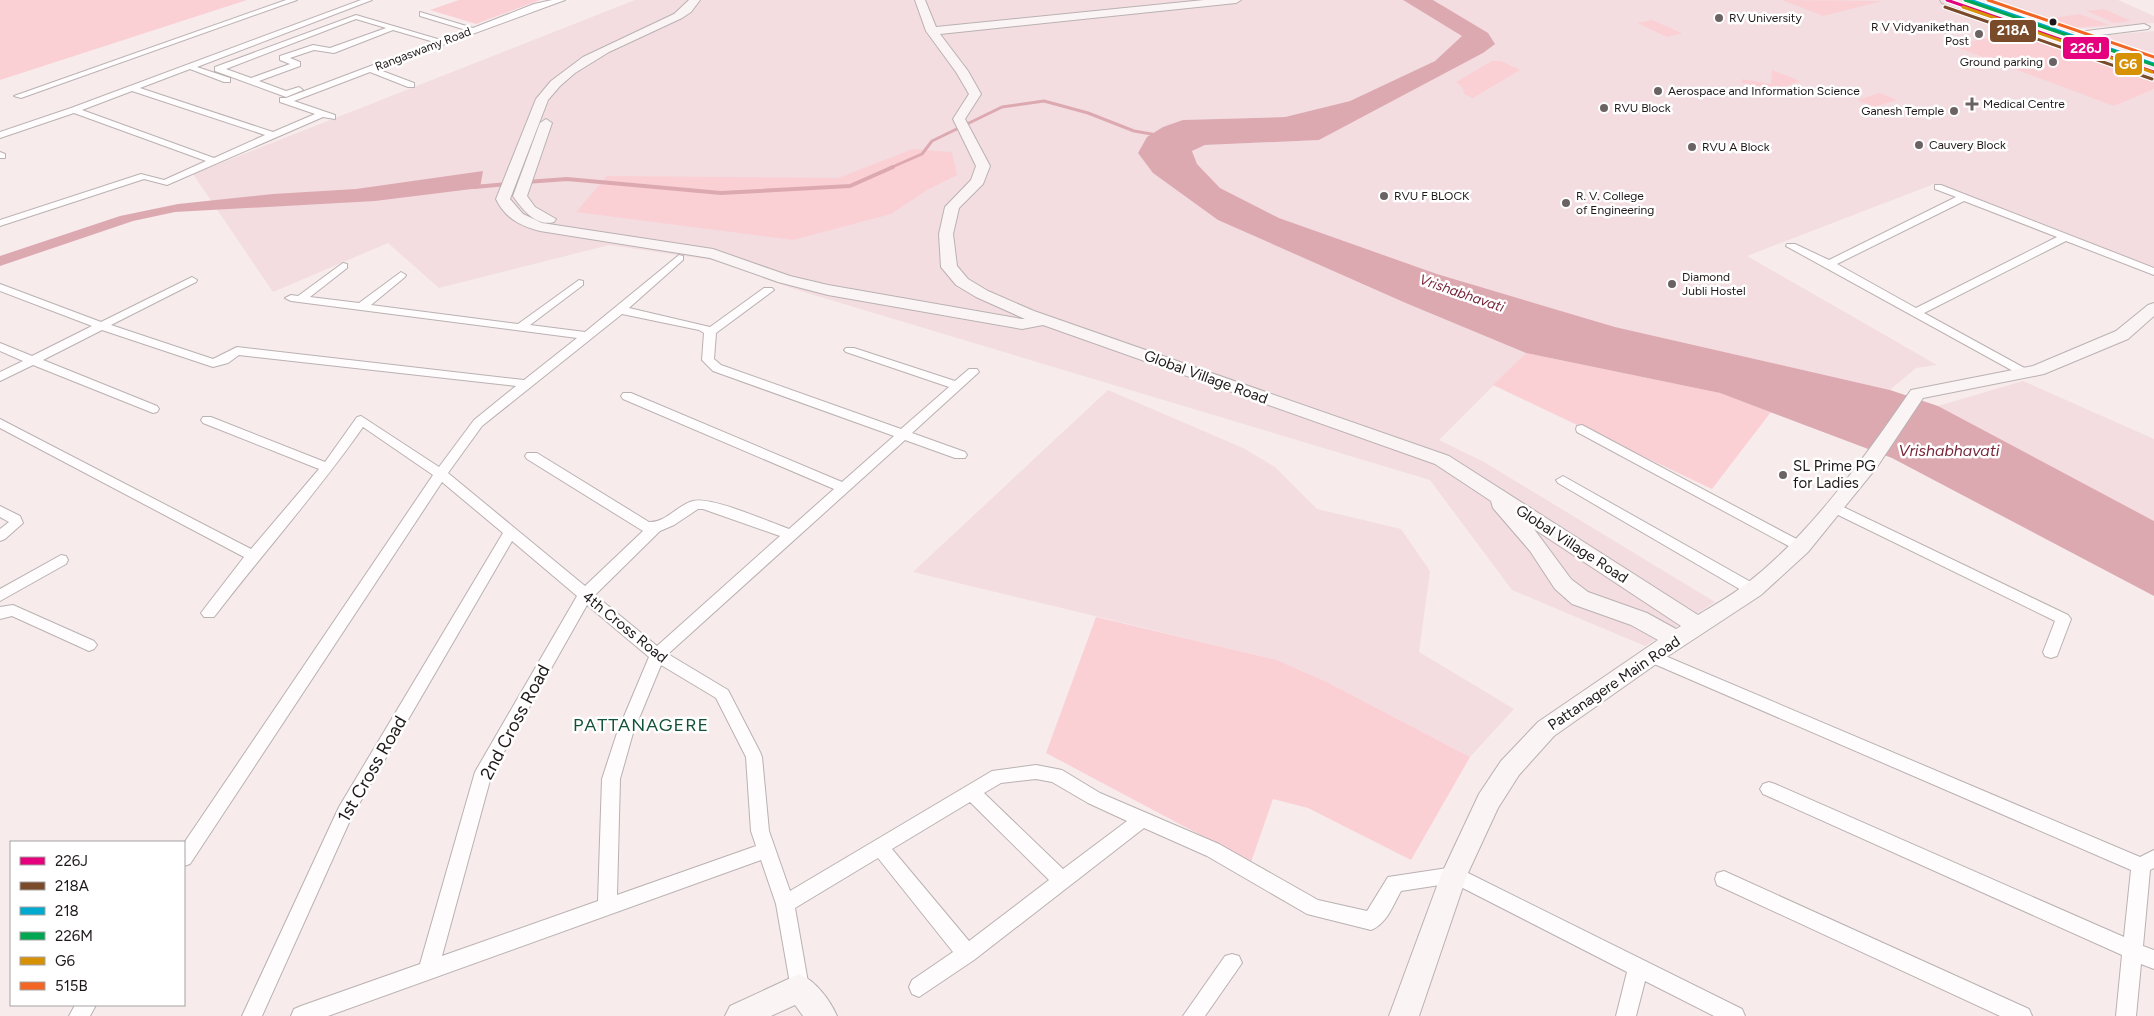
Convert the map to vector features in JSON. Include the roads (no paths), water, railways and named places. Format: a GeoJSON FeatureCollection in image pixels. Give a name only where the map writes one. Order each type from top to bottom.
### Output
{"type":"FeatureCollection","features":[{"type":"Feature","properties":{"kind":"highway"},"geometry":{"type":"LineString","coordinates":[[1946,0],[2154,72]]}},
{"type":"Feature","properties":{"kind":"highway"},"geometry":{"type":"LineString","coordinates":[[1965,0],[2154,65]]}},
{"type":"Feature","properties":{"kind":"street"},"geometry":{"type":"LineString","coordinates":[[18,96],[293,0]]}},
{"type":"Feature","properties":{"kind":"street"},"geometry":{"type":"LineString","coordinates":[[0,135],[74,110],[368,0]]}},
{"type":"Feature","properties":{"kind":"street","name":"Rangaswamy Road"},"geometry":{"type":"LineString","coordinates":[[286,101],[537,6],[561,0]]}},
{"type":"Feature","properties":{"kind":"street"},"geometry":{"type":"LineString","coordinates":[[695,0],[687,10],[678,16],[614,43],[556,83],[542,99],[516,163],[503,199],[509,210],[521,220],[552,230],[722,256],[784,279],[851,295],[1022,324],[1049,321]]}},
{"type":"Feature","properties":{"kind":"street"},"geometry":{"type":"LineString","coordinates":[[707,0],[694,14],[624,45],[569,84],[556,98],[520,196],[525,206],[535,213],[562,222],[722,246],[746,252],[795,271],[837,282],[1028,314]]}},
{"type":"Feature","properties":{"kind":"street"},"geometry":{"type":"LineString","coordinates":[[920,0],[932,31],[1236,0]]}},
{"type":"Feature","properties":{"kind":"street"},"geometry":{"type":"LineString","coordinates":[[423,14],[473,30]]}},
{"type":"Feature","properties":{"kind":"street"},"geometry":{"type":"LineString","coordinates":[[940,15],[946,29]]}},
{"type":"Feature","properties":{"kind":"street"},"geometry":{"type":"LineString","coordinates":[[430,39],[290,94],[283,94],[218,68],[356,17],[441,42]]}},
{"type":"Feature","properties":{"kind":"street"},"geometry":{"type":"LineString","coordinates":[[2069,36],[2144,27]]}},
{"type":"Feature","properties":{"kind":"street"},"geometry":{"type":"LineString","coordinates":[[241,85],[297,64],[284,58],[313,47],[330,51],[393,28]]}},
{"type":"Feature","properties":{"kind":"street","name":"Global Village Road"},"geometry":{"type":"LineString","coordinates":[[932,31],[962,71],[975,94],[959,119],[983,166],[978,181],[952,207],[946,234],[948,267],[962,282],[982,294],[1028,314],[1442,460],[1698,626]]}},
{"type":"Feature","properties":{"kind":"street"},"geometry":{"type":"LineString","coordinates":[[0,223],[144,176],[164,183],[273,135],[328,116],[188,66]]}},
{"type":"Feature","properties":{"kind":"street"},"geometry":{"type":"LineString","coordinates":[[369,70],[411,85]]}},
{"type":"Feature","properties":{"kind":"street"},"geometry":{"type":"LineString","coordinates":[[131,88],[273,135]]}},
{"type":"Feature","properties":{"kind":"street"},"geometry":{"type":"LineString","coordinates":[[74,110],[214,161]]}},
{"type":"Feature","properties":{"kind":"street"},"geometry":{"type":"LineString","coordinates":[[1938,187],[2154,272]]}},
{"type":"Feature","properties":{"kind":"street"},"geometry":{"type":"LineString","coordinates":[[1829,264],[1964,197]]}},
{"type":"Feature","properties":{"kind":"street"},"geometry":{"type":"LineString","coordinates":[[1917,312],[2066,237]]}},
{"type":"Feature","properties":{"kind":"street"},"geometry":{"type":"LineString","coordinates":[[1792,246],[1917,312],[2024,373],[2038,370],[2122,334],[2154,308]]}},
{"type":"Feature","properties":{"kind":"street"},"geometry":{"type":"LineString","coordinates":[[185,856],[440,474],[478,423],[620,310],[679,258]]}},
{"type":"Feature","properties":{"kind":"street"},"geometry":{"type":"LineString","coordinates":[[344,266],[295,299],[587,336]]}},
{"type":"Feature","properties":{"kind":"street"},"geometry":{"type":"LineString","coordinates":[[361,307],[401,275]]}},
{"type":"Feature","properties":{"kind":"street"},"geometry":{"type":"LineString","coordinates":[[0,377],[192,280]]}},
{"type":"Feature","properties":{"kind":"street"},"geometry":{"type":"LineString","coordinates":[[521,327],[579,283]]}},
{"type":"Feature","properties":{"kind":"street"},"geometry":{"type":"LineString","coordinates":[[0,287],[102,326],[213,363],[224,360],[238,351],[528,384]]}},
{"type":"Feature","properties":{"kind":"street"},"geometry":{"type":"LineString","coordinates":[[710,332],[768,290]]}},
{"type":"Feature","properties":{"kind":"street"},"geometry":{"type":"LineString","coordinates":[[620,310],[692,323],[710,332]]}},
{"type":"Feature","properties":{"kind":"street"},"geometry":{"type":"LineString","coordinates":[[710,332],[708,360],[717,368],[902,436],[960,455]]}},
{"type":"Feature","properties":{"kind":"street"},"geometry":{"type":"LineString","coordinates":[[0,347],[153,409]]}},
{"type":"Feature","properties":{"kind":"street"},"geometry":{"type":"LineString","coordinates":[[850,350],[957,386]]}},
{"type":"Feature","properties":{"kind":"street"},"geometry":{"type":"LineString","coordinates":[[606,907],[612,779],[625,733],[657,655],[973,372]]}},
{"type":"Feature","properties":{"kind":"street","name":"Pattanagere Main Road"},"geometry":{"type":"LineString","coordinates":[[1404,1016],[1454,875],[1488,802],[1510,768],[1546,729],[1651,656],[1753,590],[1801,547],[1835,508],[1873,458],[1917,394],[2024,373]]}},
{"type":"Feature","properties":{"kind":"street"},"geometry":{"type":"LineString","coordinates":[[627,396],[844,488]]}},
{"type":"Feature","properties":{"kind":"street"},"geometry":{"type":"LineString","coordinates":[[207,420],[328,468],[253,556],[210,613]]}},
{"type":"Feature","properties":{"kind":"street","name":"4th Cross Road"},"geometry":{"type":"LineString","coordinates":[[328,468],[361,420],[440,474],[657,655],[722,694],[754,757],[760,831],[785,904],[799,988]]}},
{"type":"Feature","properties":{"kind":"street"},"geometry":{"type":"LineString","coordinates":[[0,423],[253,556]]}},
{"type":"Feature","properties":{"kind":"street"},"geometry":{"type":"LineString","coordinates":[[1582,430],[1801,547]]}},
{"type":"Feature","properties":{"kind":"street"},"geometry":{"type":"LineString","coordinates":[[532,456],[646,527],[654,529]]}},
{"type":"Feature","properties":{"kind":"street"},"geometry":{"type":"LineString","coordinates":[[1563,480],[1753,590]]}},
{"type":"Feature","properties":{"kind":"street"},"geometry":{"type":"LineString","coordinates":[[1489,489],[1537,546],[1563,584],[1580,598],[1640,619],[1677,640]]}},
{"type":"Feature","properties":{"kind":"street","name":"2nd Cross Road"},"geometry":{"type":"LineString","coordinates":[[428,971],[484,772],[585,595],[654,529],[661,527],[696,503],[704,504],[791,535]]}},
{"type":"Feature","properties":{"kind":"street"},"geometry":{"type":"LineString","coordinates":[[1835,508],[2063,619],[2050,652]]}},
{"type":"Feature","properties":{"kind":"street"},"geometry":{"type":"LineString","coordinates":[[0,511],[16,519],[16,524],[0,536]]}},
{"type":"Feature","properties":{"kind":"street","name":"1st Cross Road"},"geometry":{"type":"LineString","coordinates":[[252,1016],[346,812],[510,533]]}},
{"type":"Feature","properties":{"kind":"street"},"geometry":{"type":"LineString","coordinates":[[0,596],[61,560]]}},
{"type":"Feature","properties":{"kind":"street"},"geometry":{"type":"LineString","coordinates":[[0,612],[13,610],[89,645]]}},
{"type":"Feature","properties":{"kind":"street"},"geometry":{"type":"LineString","coordinates":[[1651,656],[2148,862],[2133,951],[2126,1016]]}},
{"type":"Feature","properties":{"kind":"street"},"geometry":{"type":"LineString","coordinates":[[785,904],[998,776],[1036,772],[1056,775],[1094,798],[1213,850],[1314,908],[1371,921],[1380,911],[1395,883],[1454,875],[1735,1016]]}},
{"type":"Feature","properties":{"kind":"street"},"geometry":{"type":"LineString","coordinates":[[1769,789],[2154,960]]}},
{"type":"Feature","properties":{"kind":"street"},"geometry":{"type":"LineString","coordinates":[[971,792],[1063,881]]}},
{"type":"Feature","properties":{"kind":"street"},"geometry":{"type":"LineString","coordinates":[[919,988],[967,954],[1143,819]]}},
{"type":"Feature","properties":{"kind":"street"},"geometry":{"type":"LineString","coordinates":[[880,847],[967,954]]}},
{"type":"Feature","properties":{"kind":"street"},"geometry":{"type":"LineString","coordinates":[[301,1016],[766,850]]}},
{"type":"Feature","properties":{"kind":"street"},"geometry":{"type":"LineString","coordinates":[[1724,879],[2022,1016]]}},
{"type":"Feature","properties":{"kind":"street"},"geometry":{"type":"LineString","coordinates":[[1193,1016],[1232,963]]}},
{"type":"Feature","properties":{"kind":"street"},"geometry":{"type":"LineString","coordinates":[[1626,1016],[1638,968]]}},
{"type":"Feature","properties":{"kind":"street"},"geometry":{"type":"LineString","coordinates":[[740,1016],[799,988],[822,1016]]}},
{"type":"Feature","properties":{"kind":"water","name":"Vrishabhavati"},"geometry":{"type":"Polygon","coordinates":[[[1403,0],[1433,0],[1488,33],[1495,44],[1483,53],[1319,140],[1205,145],[1192,151],[1197,164],[1220,188],[1279,218],[1437,274],[1615,327],[1890,390],[1938,406],[2154,521],[2154,596],[1892,458],[1720,393],[1526,353],[1408,304],[1218,220],[1153,173],[1138,153],[1147,137],[1163,127],[1183,120],[1285,117],[1350,101],[1435,61],[1462,36],[1403,0]]]}},
{"type":"Feature","properties":{"kind":"water"},"geometry":{"type":"Polygon","coordinates":[[[483,171],[480,188],[375,201],[175,212],[133,221],[0,266],[0,256],[120,216],[178,204],[273,194],[356,189],[483,171]]]}},
{"type":"Feature","properties":{"kind":"waterway"},"geometry":{"type":"LineString","coordinates":[[890,168],[922,154],[932,141],[1002,107],[1044,101],[1088,113],[1134,131],[1157,135]]}},
{"type":"Feature","properties":{"kind":"waterway"},"geometry":{"type":"LineString","coordinates":[[526,182],[567,179],[721,193],[850,186],[893,167]]}},
{"type":"Feature","properties":{"kind":"waterway"},"geometry":{"type":"LineString","coordinates":[[474,187],[508,184]]}},
{"type":"Feature","properties":{"kind":"place","name":"RV University"},"geometry":{"type":"Point","coordinates":[1719,18]}},
{"type":"Feature","properties":{"kind":"place","name":"R V Vidyanikethan Post"},"geometry":{"type":"Point","coordinates":[1979,34]}},
{"type":"Feature","properties":{"kind":"place","name":"Ground parking"},"geometry":{"type":"Point","coordinates":[2053,62]}},
{"type":"Feature","properties":{"kind":"place","name":"Aerospace and Information Science"},"geometry":{"type":"Point","coordinates":[1658,91]}},
{"type":"Feature","properties":{"kind":"place","name":"Medical Centre"},"geometry":{"type":"Point","coordinates":[1972,104]}},
{"type":"Feature","properties":{"kind":"place","name":"RVU Block"},"geometry":{"type":"Point","coordinates":[1604,108]}},
{"type":"Feature","properties":{"kind":"place","name":"Ganesh Temple"},"geometry":{"type":"Point","coordinates":[1954,111]}},
{"type":"Feature","properties":{"kind":"place","name":"Cauvery Block"},"geometry":{"type":"Point","coordinates":[1919,145]}},
{"type":"Feature","properties":{"kind":"place","name":"RVU A Block"},"geometry":{"type":"Point","coordinates":[1692,147]}},
{"type":"Feature","properties":{"kind":"place","name":"RVU F BLOCK"},"geometry":{"type":"Point","coordinates":[1384,196]}},
{"type":"Feature","properties":{"kind":"place","name":"R. V. College of Engineering"},"geometry":{"type":"Point","coordinates":[1566,203]}},
{"type":"Feature","properties":{"kind":"place","name":"Diamond Jubli Hostel"},"geometry":{"type":"Point","coordinates":[1672,284]}},
{"type":"Feature","properties":{"kind":"place","name":"SL Prime PG for Ladies"},"geometry":{"type":"Point","coordinates":[1783,475]}},
{"type":"Feature","properties":{"kind":"district","name":"PATTANAGERE"},"geometry":{"type":"Point","coordinates":[641,725]}}]}
